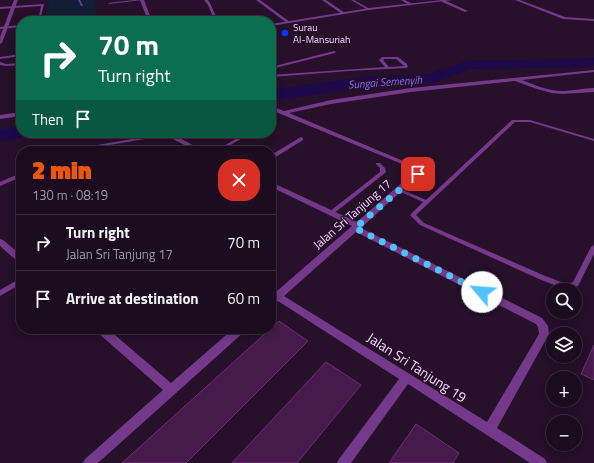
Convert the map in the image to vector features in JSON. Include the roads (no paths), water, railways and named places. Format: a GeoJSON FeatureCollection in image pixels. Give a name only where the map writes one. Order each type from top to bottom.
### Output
{"type":"FeatureCollection","features":[{"type":"Feature","properties":{"kind":"street"},"geometry":{"type":"LineString","coordinates":[[0,43],[16,0]]}},
{"type":"Feature","properties":{"kind":"street"},"geometry":{"type":"LineString","coordinates":[[142,0],[148,16]]}},
{"type":"Feature","properties":{"kind":"street"},"geometry":{"type":"LineString","coordinates":[[206,0],[210,5],[214,16]]}},
{"type":"Feature","properties":{"kind":"street"},"geometry":{"type":"LineString","coordinates":[[258,0],[288,22]]}},
{"type":"Feature","properties":{"kind":"street"},"geometry":{"type":"LineString","coordinates":[[324,0],[343,13]]}},
{"type":"Feature","properties":{"kind":"street"},"geometry":{"type":"LineString","coordinates":[[403,0],[410,4]]}},
{"type":"Feature","properties":{"kind":"street"},"geometry":{"type":"LineString","coordinates":[[276,24],[370,9],[451,0]]}},
{"type":"Feature","properties":{"kind":"street"},"geometry":{"type":"LineString","coordinates":[[517,0],[564,18],[594,20]]}},
{"type":"Feature","properties":{"kind":"street"},"geometry":{"type":"LineString","coordinates":[[443,1],[466,11]]}},
{"type":"Feature","properties":{"kind":"street"},"geometry":{"type":"LineString","coordinates":[[0,63],[6,65],[16,65]]}},
{"type":"Feature","properties":{"kind":"street"},"geometry":{"type":"LineString","coordinates":[[0,68],[16,66]]}},
{"type":"Feature","properties":{"kind":"street"},"geometry":{"type":"LineString","coordinates":[[284,113],[374,95],[594,71]]}},
{"type":"Feature","properties":{"kind":"street"},"geometry":{"type":"LineString","coordinates":[[588,72],[594,75]]}},
{"type":"Feature","properties":{"kind":"street"},"geometry":{"type":"LineString","coordinates":[[514,79],[540,90],[557,92],[594,90]]}},
{"type":"Feature","properties":{"kind":"street","name":"Jalan Sri Tanjung 17"},"geometry":{"type":"LineString","coordinates":[[276,110],[417,168],[418,174],[276,294]]}},
{"type":"Feature","properties":{"kind":"street"},"geometry":{"type":"LineString","coordinates":[[0,117],[16,115]]}},
{"type":"Feature","properties":{"kind":"street"},"geometry":{"type":"LineString","coordinates":[[178,138],[192,146]]}},
{"type":"Feature","properties":{"kind":"street"},"geometry":{"type":"LineString","coordinates":[[276,155],[301,139]]}},
{"type":"Feature","properties":{"kind":"street"},"geometry":{"type":"LineString","coordinates":[[276,186],[331,213],[539,321],[543,326],[544,334],[489,430]]}},
{"type":"Feature","properties":{"kind":"street"},"geometry":{"type":"LineString","coordinates":[[0,242],[16,256]]}},
{"type":"Feature","properties":{"kind":"street","name":"Jalan Sri Tanjung 19"},"geometry":{"type":"LineString","coordinates":[[276,298],[541,463]]}},
{"type":"Feature","properties":{"kind":"street"},"geometry":{"type":"LineString","coordinates":[[107,334],[171,390]]}},
{"type":"Feature","properties":{"kind":"street"},"geometry":{"type":"LineString","coordinates":[[89,463],[234,334]]}},
{"type":"Feature","properties":{"kind":"street"},"geometry":{"type":"LineString","coordinates":[[343,463],[406,378]]}},
{"type":"Feature","properties":{"kind":"lane"},"geometry":{"type":"LineString","coordinates":[[40,16],[44,0]]}},
{"type":"Feature","properties":{"kind":"lane"},"geometry":{"type":"LineString","coordinates":[[79,0],[82,5]]}},
{"type":"Feature","properties":{"kind":"lane"},"geometry":{"type":"LineString","coordinates":[[109,3],[142,0]]}},
{"type":"Feature","properties":{"kind":"lane"},"geometry":{"type":"LineString","coordinates":[[352,0],[370,9]]}},
{"type":"Feature","properties":{"kind":"lane"},"geometry":{"type":"LineString","coordinates":[[0,8],[43,5]]}},
{"type":"Feature","properties":{"kind":"lane"},"geometry":{"type":"LineString","coordinates":[[0,28],[16,27]]}},
{"type":"Feature","properties":{"kind":"lane"},"geometry":{"type":"LineString","coordinates":[[276,67],[334,52]]}},
{"type":"Feature","properties":{"kind":"lane"},"geometry":{"type":"LineString","coordinates":[[0,58],[16,56]]}},
{"type":"Feature","properties":{"kind":"lane"},"geometry":{"type":"LineString","coordinates":[[276,76],[406,67],[406,66],[397,58],[383,58],[381,60],[388,68]]}},
{"type":"Feature","properties":{"kind":"lane"},"geometry":{"type":"LineString","coordinates":[[594,140],[530,121],[514,121],[414,215],[422,224],[566,287],[576,284],[594,247]]}},
{"type":"Feature","properties":{"kind":"lane"},"geometry":{"type":"LineString","coordinates":[[97,146],[146,138]]}},
{"type":"Feature","properties":{"kind":"lane"},"geometry":{"type":"LineString","coordinates":[[226,146],[240,138]]}},
{"type":"Feature","properties":{"kind":"lane","name":"Jalan Sri Tanjung 17"},"geometry":{"type":"LineString","coordinates":[[331,213],[383,172],[382,168],[378,164]]}},
{"type":"Feature","properties":{"kind":"lane"},"geometry":{"type":"LineString","coordinates":[[0,184],[16,177]]}},
{"type":"Feature","properties":{"kind":"lane"},"geometry":{"type":"LineString","coordinates":[[399,190],[428,202]]}},
{"type":"Feature","properties":{"kind":"lane"},"geometry":{"type":"LineString","coordinates":[[0,293],[16,284]]}},
{"type":"Feature","properties":{"kind":"waterway","name":"Sungai Semenyih"},"geometry":{"type":"LineString","coordinates":[[276,95],[364,82],[430,79],[468,65],[583,63],[594,61]]}},
{"type":"Feature","properties":{"kind":"waterway","name":"Sungai Semenyih"},"geometry":{"type":"LineString","coordinates":[[0,136],[16,133]]}},
{"type":"Feature","properties":{"kind":"place","name":"Surau Al-Mansuriah"},"geometry":{"type":"Point","coordinates":[285,33]}}]}
